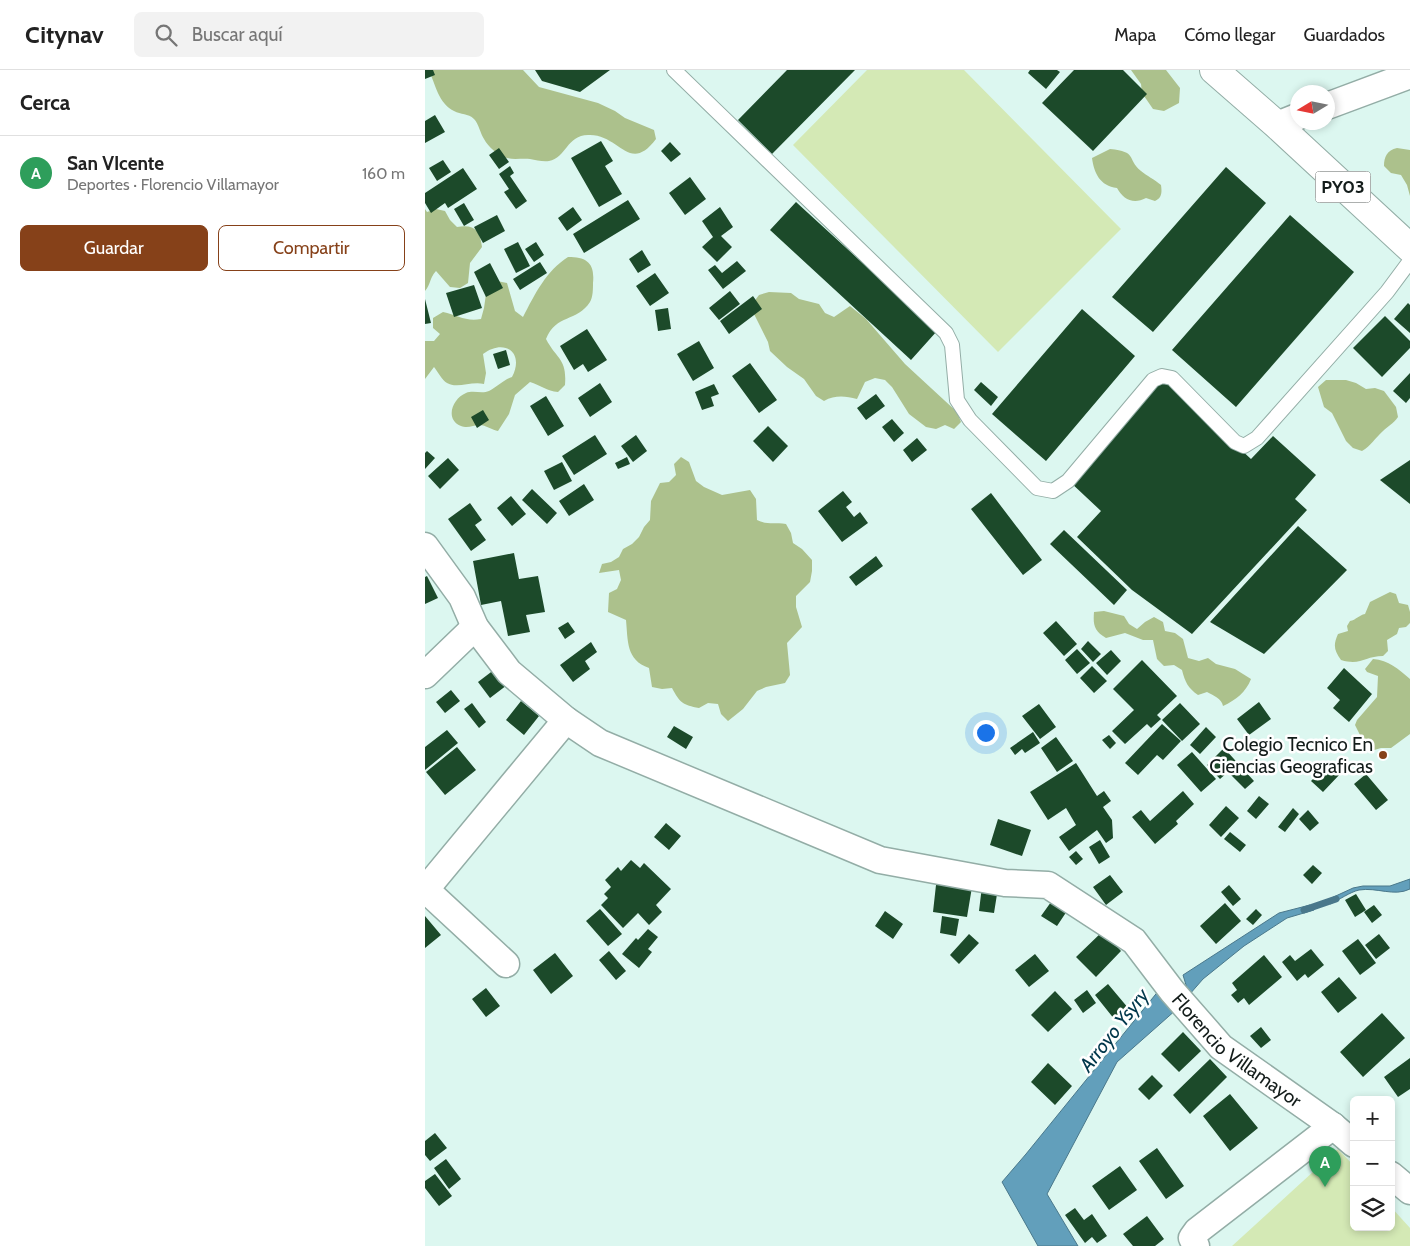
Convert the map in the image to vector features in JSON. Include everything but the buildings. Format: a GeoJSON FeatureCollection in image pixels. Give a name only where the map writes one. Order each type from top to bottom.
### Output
{"type":"FeatureCollection","features":[{"type":"Feature","properties":{"kind":"highway","name":"PY03"},"geometry":{"type":"LineString","coordinates":[[1214,70],[1287,121],[1410,248]]}},
{"type":"Feature","properties":{"kind":"street"},"geometry":{"type":"LineString","coordinates":[[1335,103],[1410,75]]}},
{"type":"Feature","properties":{"kind":"street","name":"Florencio Villamayor"},"geometry":{"type":"LineString","coordinates":[[425,546],[462,596],[475,627],[509,672],[566,720],[600,743],[873,858],[1005,883],[1048,885],[1134,941],[1170,988],[1221,1047],[1333,1126],[1350,1141]]}},
{"type":"Feature","properties":{"kind":"street"},"geometry":{"type":"LineString","coordinates":[[425,675],[475,627]]}},
{"type":"Feature","properties":{"kind":"street"},"geometry":{"type":"LineString","coordinates":[[506,964],[425,889],[566,720]]}},
{"type":"Feature","properties":{"kind":"street"},"geometry":{"type":"LineString","coordinates":[[1195,1246],[1193,1238],[1197,1231],[1333,1126]]}},
{"type":"Feature","properties":{"kind":"street"},"geometry":{"type":"LineString","coordinates":[[1395,1178],[1410,1191]]}},
{"type":"Feature","properties":{"kind":"lane"},"geometry":{"type":"LineString","coordinates":[[674,70],[946,333],[952,345],[957,400],[971,420],[1037,488],[1053,491],[1068,481],[1153,380],[1162,376],[1172,378],[1235,442],[1244,446],[1257,438],[1387,292],[1410,261]]}},
{"type":"Feature","properties":{"kind":"green space"},"geometry":{"type":"Polygon","coordinates":[[[429,70],[523,70],[539,87],[598,103],[625,118],[654,130],[656,139],[647,149],[638,153],[631,153],[599,136],[588,135],[575,139],[559,156],[549,161],[507,158],[497,153],[488,145],[474,119],[454,111],[445,104],[438,93],[429,70]]]}},
{"type":"Feature","properties":{"kind":"green space"},"geometry":{"type":"Polygon","coordinates":[[[867,70],[964,70],[1121,229],[998,352],[793,145],[867,70]]]}},
{"type":"Feature","properties":{"kind":"green space"},"geometry":{"type":"Polygon","coordinates":[[[1131,70],[1166,70],[1180,88],[1179,103],[1164,111],[1153,109],[1142,93],[1141,84],[1131,70]]]}},
{"type":"Feature","properties":{"kind":"green space"},"geometry":{"type":"Polygon","coordinates":[[[1397,148],[1410,150],[1410,196],[1407,185],[1401,175],[1391,173],[1384,166],[1387,154],[1397,148]]]}},
{"type":"Feature","properties":{"kind":"green space"},"geometry":{"type":"Polygon","coordinates":[[[1110,149],[1128,154],[1141,171],[1161,185],[1159,198],[1155,201],[1146,198],[1137,201],[1129,200],[1117,188],[1102,182],[1096,174],[1092,158],[1110,149]]]}},
{"type":"Feature","properties":{"kind":"green space"},"geometry":{"type":"Polygon","coordinates":[[[425,209],[427,212],[436,209],[445,211],[457,227],[468,226],[478,232],[480,236],[482,247],[470,263],[468,283],[460,288],[450,287],[436,271],[425,291],[425,209]]]}},
{"type":"Feature","properties":{"kind":"green space"},"geometry":{"type":"Polygon","coordinates":[[[568,257],[580,258],[591,266],[593,270],[593,293],[590,302],[585,308],[555,325],[546,339],[563,364],[565,385],[558,392],[530,382],[515,395],[509,414],[498,431],[482,425],[466,427],[456,423],[453,419],[452,409],[457,399],[469,392],[489,391],[512,377],[516,361],[510,350],[498,347],[483,354],[486,373],[484,384],[451,385],[443,380],[434,367],[425,379],[425,341],[434,341],[440,334],[433,328],[433,318],[443,312],[466,319],[481,319],[487,287],[497,281],[507,283],[515,311],[523,317],[547,276],[568,257]]]}},
{"type":"Feature","properties":{"kind":"green space"},"geometry":{"type":"Polygon","coordinates":[[[769,292],[791,293],[799,299],[819,304],[825,313],[834,317],[850,306],[866,319],[905,364],[957,412],[961,422],[954,429],[945,425],[936,429],[926,427],[909,414],[892,387],[885,380],[875,378],[865,382],[857,399],[840,397],[824,401],[816,396],[804,379],[787,367],[770,351],[768,342],[754,314],[753,303],[759,295],[769,292]]]}},
{"type":"Feature","properties":{"kind":"green space"},"geometry":{"type":"Polygon","coordinates":[[[1326,380],[1346,380],[1366,389],[1375,388],[1384,391],[1396,407],[1398,417],[1365,449],[1362,451],[1353,448],[1346,441],[1332,413],[1324,407],[1318,387],[1326,380]]]}},
{"type":"Feature","properties":{"kind":"green space"},"geometry":{"type":"Polygon","coordinates":[[[681,457],[689,462],[696,481],[704,487],[722,495],[750,490],[756,499],[757,520],[767,523],[786,524],[791,533],[793,543],[802,549],[812,560],[810,582],[796,596],[796,607],[802,627],[787,643],[790,675],[785,683],[757,691],[743,709],[728,721],[721,714],[718,704],[708,703],[699,708],[694,707],[677,697],[672,688],[652,687],[649,668],[641,665],[632,655],[627,635],[626,620],[608,612],[609,593],[617,589],[621,580],[619,570],[599,573],[602,564],[611,562],[619,557],[623,549],[639,537],[650,520],[651,501],[660,483],[669,482],[676,475],[674,464],[681,457]]]}},
{"type":"Feature","properties":{"kind":"green space"},"geometry":{"type":"Polygon","coordinates":[[[1390,592],[1396,594],[1399,603],[1408,605],[1410,623],[1406,627],[1399,628],[1397,634],[1387,640],[1388,651],[1383,656],[1353,662],[1341,660],[1335,647],[1338,634],[1348,631],[1347,626],[1350,621],[1365,614],[1370,602],[1390,592]]]}},
{"type":"Feature","properties":{"kind":"green space"},"geometry":{"type":"Polygon","coordinates":[[[1104,611],[1124,616],[1129,624],[1137,629],[1154,617],[1163,622],[1165,631],[1175,633],[1183,639],[1188,658],[1199,661],[1208,658],[1216,664],[1235,669],[1251,679],[1249,684],[1240,695],[1223,706],[1219,699],[1207,692],[1198,695],[1187,684],[1182,670],[1174,665],[1164,666],[1157,659],[1153,640],[1143,640],[1125,633],[1106,638],[1099,633],[1094,624],[1094,612],[1104,611]]]}},
{"type":"Feature","properties":{"kind":"green space"},"geometry":{"type":"Polygon","coordinates":[[[1373,659],[1389,663],[1410,679],[1410,734],[1391,748],[1371,751],[1364,743],[1355,725],[1357,720],[1377,697],[1378,676],[1367,672],[1365,669],[1373,659]]]}},
{"type":"Feature","properties":{"kind":"green space"},"geometry":{"type":"Polygon","coordinates":[[[1338,1149],[1350,1162],[1350,1231],[1395,1231],[1395,1211],[1410,1228],[1410,1246],[1232,1246],[1338,1149]]]}},
{"type":"Feature","properties":{"kind":"water"},"geometry":{"type":"Polygon","coordinates":[[[1410,879],[1410,889],[1404,891],[1392,892],[1366,889],[1352,892],[1330,904],[1327,900],[1353,888],[1390,886],[1410,879]]]}},
{"type":"Feature","properties":{"kind":"water"},"geometry":{"type":"Polygon","coordinates":[[[1310,905],[1314,910],[1287,918],[1244,946],[1203,979],[1189,995],[1183,975],[1279,913],[1310,905]]]}},
{"type":"Feature","properties":{"kind":"water"},"geometry":{"type":"Polygon","coordinates":[[[1164,984],[1177,1009],[1117,1062],[1047,1194],[1078,1246],[1038,1246],[1002,1182],[1164,984]]]}},
{"type":"Feature","properties":{"kind":"waterway","name":"Arroyo Ysyry"},"geometry":{"type":"LineString","coordinates":[[1304,910],[1336,899]]}},
{"type":"Feature","properties":{"kind":"place","name":"Colegio Tecnico En Ciencias Geograficas"},"geometry":{"type":"Point","coordinates":[1383,755]}},
{"type":"Feature","properties":{"kind":"place","name":"San VIcente"},"geometry":{"type":"Point","coordinates":[1325,1187]}}]}
